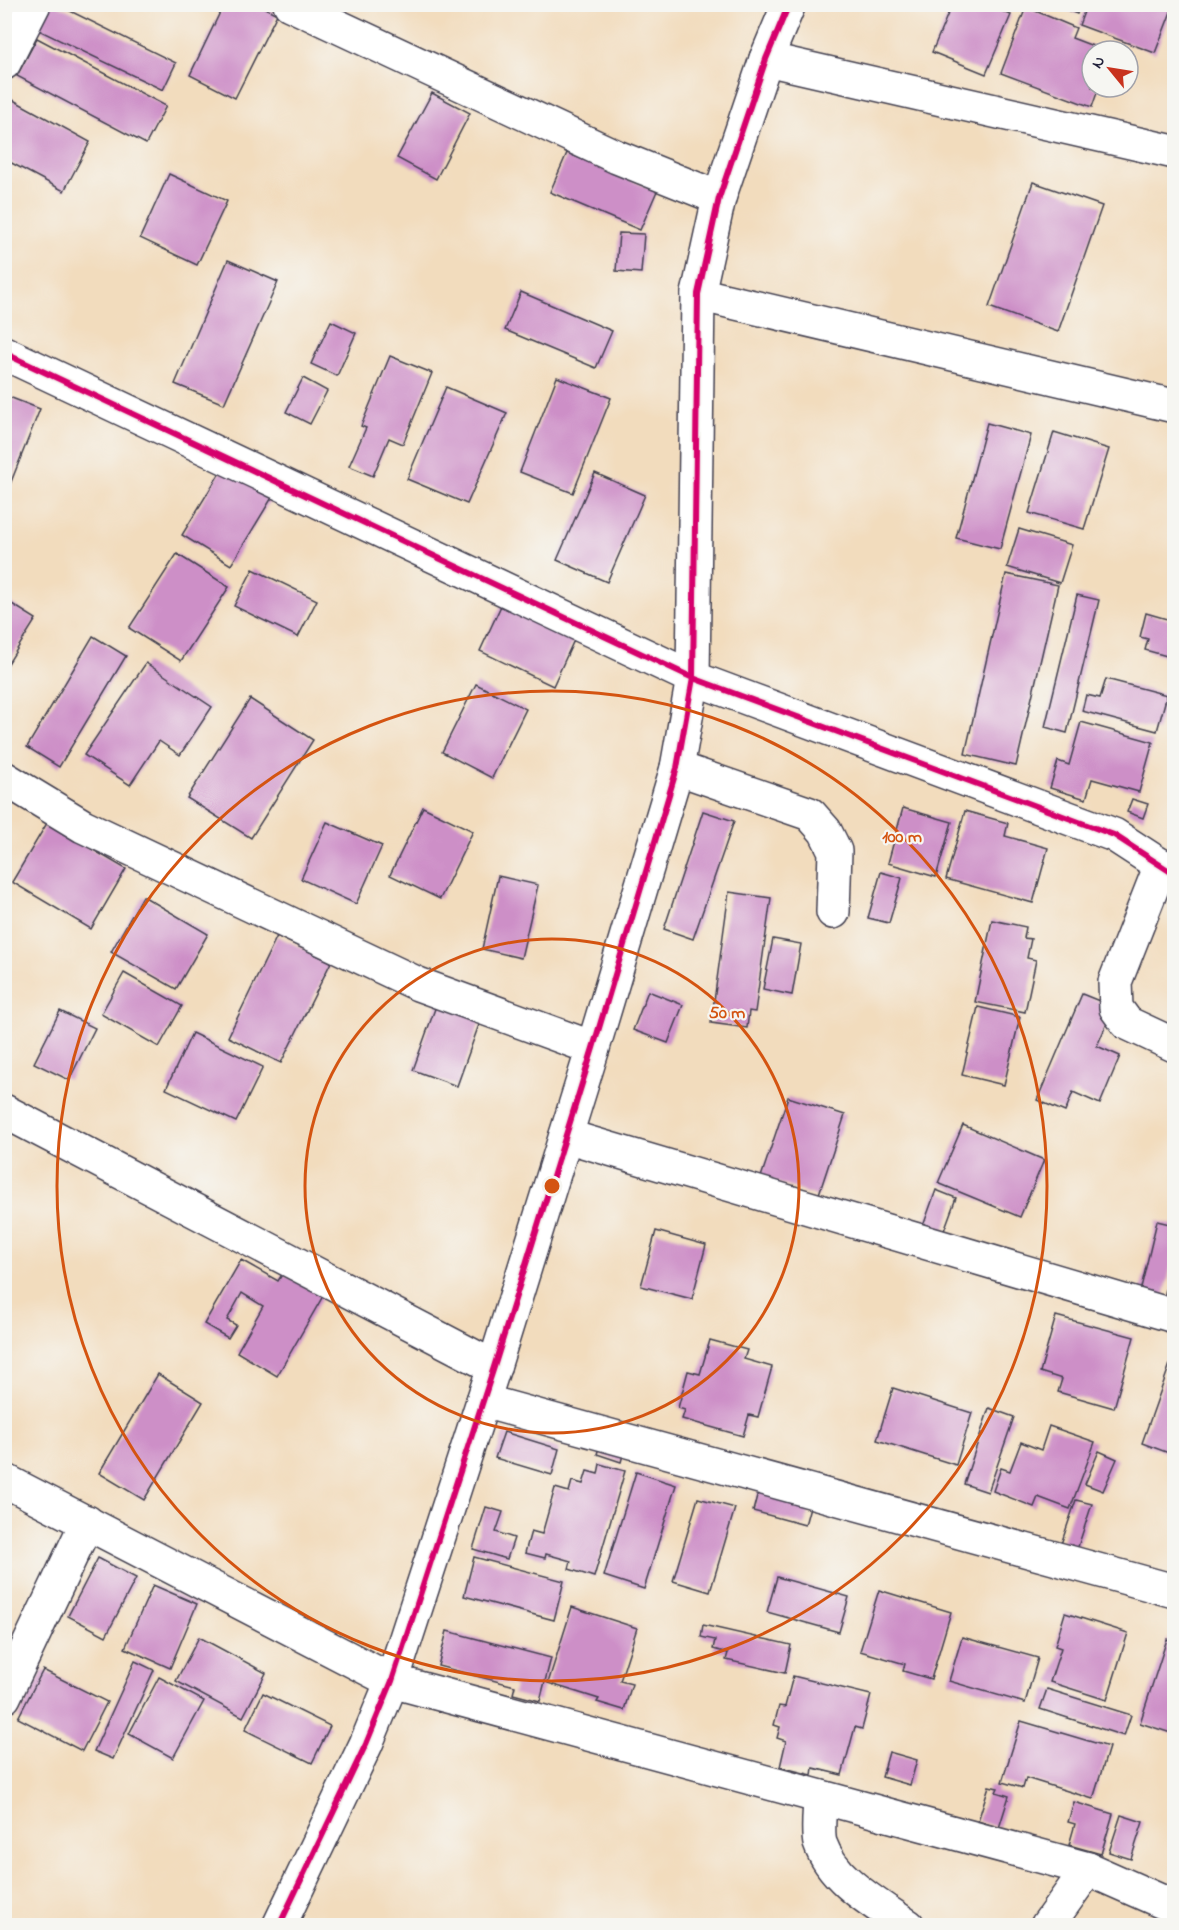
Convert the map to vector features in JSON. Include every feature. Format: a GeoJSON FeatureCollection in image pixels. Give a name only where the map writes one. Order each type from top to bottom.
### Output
{"type":"FeatureCollection","features":[{"type":"Feature","properties":{"kind":"street"},"geometry":{"type":"LineString","coordinates":[[4,63],[34,4]]}},
{"type":"Feature","properties":{"kind":"street"},"geometry":{"type":"LineString","coordinates":[[290,4],[617,157],[719,198]]}},
{"type":"Feature","properties":{"kind":"street"},"geometry":{"type":"LineString","coordinates":[[279,1926],[366,1744],[392,1681],[594,1048],[677,768],[693,678],[698,294],[719,198],[766,59],[789,4]]}},
{"type":"Feature","properties":{"kind":"street"},"geometry":{"type":"LineString","coordinates":[[766,59],[1174,153]]}},
{"type":"Feature","properties":{"kind":"street"},"geometry":{"type":"LineString","coordinates":[[698,294],[1174,406]]}},
{"type":"Feature","properties":{"kind":"street"},"geometry":{"type":"LineString","coordinates":[[4,353],[693,678],[1114,835],[1168,869],[1115,982],[1116,1008],[1127,1023],[1174,1045]]}},
{"type":"Feature","properties":{"kind":"street"},"geometry":{"type":"LineString","coordinates":[[677,768],[810,814],[825,831],[835,851],[833,912]]}},
{"type":"Feature","properties":{"kind":"street"},"geometry":{"type":"LineString","coordinates":[[4,778],[83,826],[418,984],[594,1048]]}},
{"type":"Feature","properties":{"kind":"street"},"geometry":{"type":"LineString","coordinates":[[4,1111],[494,1366]]}},
{"type":"Feature","properties":{"kind":"street"},"geometry":{"type":"LineString","coordinates":[[566,1136],[1174,1316]]}},
{"type":"Feature","properties":{"kind":"street"},"geometry":{"type":"LineString","coordinates":[[483,1401],[1174,1591]]}},
{"type":"Feature","properties":{"kind":"street"},"geometry":{"type":"LineString","coordinates":[[4,1480],[392,1681],[1088,1869],[1174,1907]]}},
{"type":"Feature","properties":{"kind":"street"},"geometry":{"type":"LineString","coordinates":[[4,1696],[87,1522]]}},
{"type":"Feature","properties":{"kind":"street"},"geometry":{"type":"LineString","coordinates":[[820,1797],[820,1842],[834,1868],[856,1889],[908,1926]]}},
{"type":"Feature","properties":{"kind":"street"},"geometry":{"type":"LineString","coordinates":[[1047,1926],[1088,1869]]}},
{"type":"Feature","properties":{"kind":"building"},"geometry":{"type":"Polygon","coordinates":[[[40,4],[56,4],[176,63],[163,90],[30,26],[40,4]]]}},
{"type":"Feature","properties":{"kind":"building"},"geometry":{"type":"Polygon","coordinates":[[[224,4],[257,4],[277,14],[235,98],[190,75],[224,4]]]}},
{"type":"Feature","properties":{"kind":"building"},"geometry":{"type":"Polygon","coordinates":[[[952,4],[985,4],[1011,15],[986,74],[932,52],[952,4]]]}},
{"type":"Feature","properties":{"kind":"building"},"geometry":{"type":"Polygon","coordinates":[[[1052,4],[1081,4],[1077,14],[1052,4]]]}},
{"type":"Feature","properties":{"kind":"building"},"geometry":{"type":"Polygon","coordinates":[[[1087,4],[1174,4],[1155,53],[1140,47],[1140,39],[1117,39],[1079,25],[1087,4]]]}},
{"type":"Feature","properties":{"kind":"building"},"geometry":{"type":"Polygon","coordinates":[[[1026,7],[1076,28],[1072,38],[1080,41],[1080,99],[1095,99],[1092,107],[1001,73],[1026,7]]]}},
{"type":"Feature","properties":{"kind":"building"},"geometry":{"type":"Polygon","coordinates":[[[37,38],[166,106],[146,144],[17,76],[37,38]]]}},
{"type":"Feature","properties":{"kind":"building"},"geometry":{"type":"Polygon","coordinates":[[[432,93],[470,113],[436,179],[397,158],[432,93]]]}},
{"type":"Feature","properties":{"kind":"building"},"geometry":{"type":"Polygon","coordinates":[[[4,95],[90,142],[64,191],[4,159],[4,95]]]}},
{"type":"Feature","properties":{"kind":"building"},"geometry":{"type":"Polygon","coordinates":[[[567,153],[657,191],[640,230],[550,192],[567,153]]]}},
{"type":"Feature","properties":{"kind":"building"},"geometry":{"type":"Polygon","coordinates":[[[169,174],[227,201],[197,265],[140,238],[169,174]]]}},
{"type":"Feature","properties":{"kind":"building"},"geometry":{"type":"Polygon","coordinates":[[[1033,182],[1102,206],[1058,332],[989,307],[1033,182]]]}},
{"type":"Feature","properties":{"kind":"building"},"geometry":{"type":"Polygon","coordinates":[[[619,233],[644,234],[641,273],[616,271],[619,233]]]}},
{"type":"Feature","properties":{"kind":"building"},"geometry":{"type":"Polygon","coordinates":[[[228,260],[278,282],[224,404],[175,384],[228,260]]]}},
{"type":"Feature","properties":{"kind":"building"},"geometry":{"type":"Polygon","coordinates":[[[521,292],[612,331],[596,368],[505,330],[521,292]]]}},
{"type":"Feature","properties":{"kind":"building"},"geometry":{"type":"Polygon","coordinates":[[[331,321],[356,333],[337,376],[311,364],[331,321]]]}},
{"type":"Feature","properties":{"kind":"building"},"geometry":{"type":"Polygon","coordinates":[[[390,356],[432,373],[403,444],[389,438],[373,476],[349,466],[366,428],[361,426],[390,356]]]}},
{"type":"Feature","properties":{"kind":"building"},"geometry":{"type":"Polygon","coordinates":[[[557,377],[611,398],[573,493],[520,472],[557,377]]]}},
{"type":"Feature","properties":{"kind":"building"},"geometry":{"type":"Polygon","coordinates":[[[303,378],[327,391],[310,424],[286,412],[303,378]]]}},
{"type":"Feature","properties":{"kind":"building"},"geometry":{"type":"Polygon","coordinates":[[[446,387],[507,413],[467,504],[407,479],[446,387]]]}},
{"type":"Feature","properties":{"kind":"building"},"geometry":{"type":"Polygon","coordinates":[[[4,395],[40,409],[5,497],[4,497],[4,395]]]}},
{"type":"Feature","properties":{"kind":"building"},"geometry":{"type":"Polygon","coordinates":[[[987,423],[1031,435],[1000,549],[956,538],[987,423]]]}},
{"type":"Feature","properties":{"kind":"building"},"geometry":{"type":"Polygon","coordinates":[[[1054,432],[1109,449],[1084,529],[1029,513],[1054,432]]]}},
{"type":"Feature","properties":{"kind":"building"},"geometry":{"type":"Polygon","coordinates":[[[227,461],[276,491],[231,565],[182,535],[227,461]]]}},
{"type":"Feature","properties":{"kind":"building"},"geometry":{"type":"Polygon","coordinates":[[[595,473],[645,495],[607,582],[557,560],[595,473]]]}},
{"type":"Feature","properties":{"kind":"building"},"geometry":{"type":"Polygon","coordinates":[[[1019,529],[1072,545],[1060,583],[1007,567],[1019,529]]]}},
{"type":"Feature","properties":{"kind":"building"},"geometry":{"type":"Polygon","coordinates":[[[177,554],[229,587],[181,661],[129,628],[177,554]]]}},
{"type":"Feature","properties":{"kind":"building"},"geometry":{"type":"Polygon","coordinates":[[[253,569],[317,600],[298,637],[234,606],[253,569]]]}},
{"type":"Feature","properties":{"kind":"building"},"geometry":{"type":"Polygon","coordinates":[[[1006,574],[1058,585],[1016,766],[965,754],[1006,574]]]}},
{"type":"Feature","properties":{"kind":"building"},"geometry":{"type":"Polygon","coordinates":[[[506,595],[579,629],[553,686],[480,651],[506,595]]]}},
{"type":"Feature","properties":{"kind":"building"},"geometry":{"type":"Polygon","coordinates":[[[1077,595],[1099,600],[1067,733],[1045,727],[1077,595]]]}},
{"type":"Feature","properties":{"kind":"building"},"geometry":{"type":"Polygon","coordinates":[[[4,599],[36,619],[4,670],[4,599]]]}},
{"type":"Feature","properties":{"kind":"building"},"geometry":{"type":"Polygon","coordinates":[[[1146,613],[1174,621],[1174,658],[1145,650],[1148,639],[1140,637],[1146,613]]]}},
{"type":"Feature","properties":{"kind":"building"},"geometry":{"type":"Polygon","coordinates":[[[93,636],[126,656],[59,767],[27,747],[93,636]]]}},
{"type":"Feature","properties":{"kind":"building"},"geometry":{"type":"Polygon","coordinates":[[[146,663],[212,707],[180,755],[159,741],[130,785],[84,755],[146,663]]]}},
{"type":"Feature","properties":{"kind":"building"},"geometry":{"type":"Polygon","coordinates":[[[1106,679],[1167,695],[1157,731],[1082,711],[1086,695],[1100,698],[1106,679]]]}},
{"type":"Feature","properties":{"kind":"building"},"geometry":{"type":"Polygon","coordinates":[[[476,684],[526,709],[492,778],[442,752],[476,684]]]}},
{"type":"Feature","properties":{"kind":"building"},"geometry":{"type":"Polygon","coordinates":[[[250,699],[313,740],[251,838],[187,798],[250,699]]]}},
{"type":"Feature","properties":{"kind":"building"},"geometry":{"type":"Polygon","coordinates":[[[1081,722],[1153,742],[1139,792],[1092,779],[1086,799],[1050,788],[1058,761],[1069,765],[1081,722]]]}},
{"type":"Feature","properties":{"kind":"building"},"geometry":{"type":"Polygon","coordinates":[[[1132,799],[1148,804],[1143,818],[1127,812],[1132,799]]]}},
{"type":"Feature","properties":{"kind":"building"},"geometry":{"type":"Polygon","coordinates":[[[423,807],[473,831],[440,899],[390,875],[423,807]]]}},
{"type":"Feature","properties":{"kind":"building"},"geometry":{"type":"Polygon","coordinates":[[[903,808],[952,822],[936,877],[888,863],[903,808]]]}},
{"type":"Feature","properties":{"kind":"building"},"geometry":{"type":"Polygon","coordinates":[[[703,811],[734,821],[693,939],[664,929],[703,811]]]}},
{"type":"Feature","properties":{"kind":"building"},"geometry":{"type":"Polygon","coordinates":[[[965,811],[1008,823],[1005,836],[1048,848],[1033,903],[946,879],[965,811]]]}},
{"type":"Feature","properties":{"kind":"building"},"geometry":{"type":"Polygon","coordinates":[[[327,822],[382,846],[356,904],[301,879],[327,822]]]}},
{"type":"Feature","properties":{"kind":"building"},"geometry":{"type":"Polygon","coordinates":[[[47,823],[126,869],[91,929],[12,882],[47,823]]]}},
{"type":"Feature","properties":{"kind":"building"},"geometry":{"type":"Polygon","coordinates":[[[881,872],[902,878],[889,923],[868,918],[881,872]]]}},
{"type":"Feature","properties":{"kind":"building"},"geometry":{"type":"Polygon","coordinates":[[[498,876],[538,885],[521,958],[482,949],[498,876]]]}},
{"type":"Feature","properties":{"kind":"building"},"geometry":{"type":"Polygon","coordinates":[[[729,892],[771,898],[755,1012],[749,1011],[747,1028],[711,1023],[729,892]]]}},
{"type":"Feature","properties":{"kind":"building"},"geometry":{"type":"Polygon","coordinates":[[[143,896],[208,934],[176,989],[111,952],[143,896]]]}},
{"type":"Feature","properties":{"kind":"building"},"geometry":{"type":"Polygon","coordinates":[[[992,920],[1026,927],[1024,938],[1031,939],[1027,958],[1036,960],[1025,1012],[975,1002],[992,920]]]}},
{"type":"Feature","properties":{"kind":"building"},"geometry":{"type":"Polygon","coordinates":[[[277,936],[331,962],[281,1063],[228,1037],[277,936]]]}},
{"type":"Feature","properties":{"kind":"building"},"geometry":{"type":"Polygon","coordinates":[[[773,939],[801,944],[792,995],[763,989],[773,939]]]}},
{"type":"Feature","properties":{"kind":"building"},"geometry":{"type":"Polygon","coordinates":[[[124,973],[182,1006],[159,1047],[101,1014],[124,973]]]}},
{"type":"Feature","properties":{"kind":"building"},"geometry":{"type":"Polygon","coordinates":[[[648,991],[683,1005],[668,1043],[633,1030],[648,991]]]}},
{"type":"Feature","properties":{"kind":"building"},"geometry":{"type":"Polygon","coordinates":[[[1082,994],[1114,1007],[1097,1046],[1120,1056],[1100,1104],[1073,1092],[1065,1112],[1037,1100],[1082,994]]]}},
{"type":"Feature","properties":{"kind":"building"},"geometry":{"type":"Polygon","coordinates":[[[437,1003],[481,1019],[457,1086],[413,1070],[437,1003]]]}},
{"type":"Feature","properties":{"kind":"building"},"geometry":{"type":"Polygon","coordinates":[[[978,1007],[1020,1017],[1004,1085],[962,1075],[978,1007]]]}},
{"type":"Feature","properties":{"kind":"building"},"geometry":{"type":"Polygon","coordinates":[[[60,1011],[95,1028],[69,1080],[34,1063],[60,1011]]]}},
{"type":"Feature","properties":{"kind":"building"},"geometry":{"type":"Polygon","coordinates":[[[192,1033],[263,1067],[236,1122],[166,1089],[192,1033]]]}},
{"type":"Feature","properties":{"kind":"building"},"geometry":{"type":"Polygon","coordinates":[[[788,1097],[845,1115],[818,1197],[761,1177],[788,1097]]]}},
{"type":"Feature","properties":{"kind":"building"},"geometry":{"type":"Polygon","coordinates":[[[963,1125],[1044,1160],[1020,1217],[938,1183],[963,1125]]]}},
{"type":"Feature","properties":{"kind":"building"},"geometry":{"type":"Polygon","coordinates":[[[936,1190],[956,1198],[942,1236],[922,1229],[936,1190]]]}},
{"type":"Feature","properties":{"kind":"building"},"geometry":{"type":"Polygon","coordinates":[[[1157,1221],[1174,1225],[1174,1253],[1164,1298],[1140,1292],[1157,1221]]]}},
{"type":"Feature","properties":{"kind":"building"},"geometry":{"type":"Polygon","coordinates":[[[656,1231],[706,1245],[692,1299],[641,1286],[656,1231]]]}},
{"type":"Feature","properties":{"kind":"building"},"geometry":{"type":"Polygon","coordinates":[[[241,1260],[278,1281],[283,1273],[323,1296],[277,1376],[237,1352],[263,1306],[242,1293],[227,1320],[236,1325],[228,1338],[204,1324],[241,1260]]]}},
{"type":"Feature","properties":{"kind":"building"},"geometry":{"type":"Polygon","coordinates":[[[1056,1316],[1134,1337],[1114,1408],[1058,1392],[1062,1379],[1040,1372],[1056,1316]]]}},
{"type":"Feature","properties":{"kind":"building"},"geometry":{"type":"Polygon","coordinates":[[[710,1340],[747,1350],[744,1359],[772,1367],[758,1417],[749,1415],[743,1436],[682,1419],[685,1410],[678,1408],[688,1371],[700,1374],[710,1340]]]}},
{"type":"Feature","properties":{"kind":"building"},"geometry":{"type":"Polygon","coordinates":[[[1174,1353],[1174,1455],[1142,1443],[1174,1353]]]}},
{"type":"Feature","properties":{"kind":"building"},"geometry":{"type":"Polygon","coordinates":[[[158,1374],[203,1402],[144,1500],[99,1473],[158,1374]]]}},
{"type":"Feature","properties":{"kind":"building"},"geometry":{"type":"Polygon","coordinates":[[[893,1388],[972,1413],[956,1465],[877,1440],[893,1388]]]}},
{"type":"Feature","properties":{"kind":"building"},"geometry":{"type":"Polygon","coordinates":[[[989,1408],[1014,1417],[988,1492],[964,1484],[989,1408]]]}},
{"type":"Feature","properties":{"kind":"building"},"geometry":{"type":"Polygon","coordinates":[[[1049,1426],[1095,1442],[1070,1509],[1038,1497],[1034,1507],[993,1491],[1001,1468],[1010,1471],[1021,1442],[1041,1450],[1049,1426]]]}},
{"type":"Feature","properties":{"kind":"building"},"geometry":{"type":"Polygon","coordinates":[[[504,1432],[559,1449],[552,1475],[495,1458],[504,1432]]]}},
{"type":"Feature","properties":{"kind":"building"},"geometry":{"type":"Polygon","coordinates":[[[601,1441],[625,1448],[621,1462],[597,1454],[601,1441]]]}},
{"type":"Feature","properties":{"kind":"building"},"geometry":{"type":"Polygon","coordinates":[[[1099,1451],[1117,1459],[1103,1491],[1085,1484],[1099,1451]]]}},
{"type":"Feature","properties":{"kind":"building"},"geometry":{"type":"Polygon","coordinates":[[[600,1464],[625,1471],[594,1577],[569,1569],[571,1561],[546,1554],[545,1558],[525,1553],[531,1531],[542,1534],[555,1488],[569,1492],[572,1481],[583,1484],[587,1471],[598,1474],[600,1464]]]}},
{"type":"Feature","properties":{"kind":"building"},"geometry":{"type":"Polygon","coordinates":[[[636,1472],[676,1485],[644,1589],[604,1576],[636,1472]]]}},
{"type":"Feature","properties":{"kind":"building"},"geometry":{"type":"Polygon","coordinates":[[[759,1488],[811,1503],[805,1525],[753,1511],[759,1488]]]}},
{"type":"Feature","properties":{"kind":"building"},"geometry":{"type":"Polygon","coordinates":[[[698,1498],[735,1508],[710,1592],[673,1581],[698,1498]]]}},
{"type":"Feature","properties":{"kind":"building"},"geometry":{"type":"Polygon","coordinates":[[[1076,1500],[1092,1504],[1075,1556],[1059,1550],[1076,1500]]]}},
{"type":"Feature","properties":{"kind":"building"},"geometry":{"type":"Polygon","coordinates":[[[486,1507],[503,1512],[496,1532],[514,1538],[507,1559],[473,1549],[486,1507]]]}},
{"type":"Feature","properties":{"kind":"building"},"geometry":{"type":"Polygon","coordinates":[[[474,1557],[564,1581],[554,1620],[464,1596],[474,1557]]]}},
{"type":"Feature","properties":{"kind":"building"},"geometry":{"type":"Polygon","coordinates":[[[98,1558],[136,1578],[106,1636],[68,1616],[98,1558]]]}},
{"type":"Feature","properties":{"kind":"building"},"geometry":{"type":"Polygon","coordinates":[[[777,1577],[849,1597],[839,1632],[767,1612],[777,1577]]]}},
{"type":"Feature","properties":{"kind":"building"},"geometry":{"type":"Polygon","coordinates":[[[153,1585],[197,1604],[170,1668],[125,1648],[153,1585]]]}},
{"type":"Feature","properties":{"kind":"building"},"geometry":{"type":"Polygon","coordinates":[[[879,1590],[951,1612],[931,1679],[903,1671],[905,1664],[860,1651],[879,1590]]]}},
{"type":"Feature","properties":{"kind":"building"},"geometry":{"type":"Polygon","coordinates":[[[572,1607],[637,1628],[620,1681],[632,1684],[624,1710],[597,1702],[599,1699],[548,1683],[572,1607]]]}},
{"type":"Feature","properties":{"kind":"building"},"geometry":{"type":"Polygon","coordinates":[[[1065,1613],[1128,1633],[1107,1700],[1050,1682],[1061,1648],[1055,1646],[1065,1613]]]}},
{"type":"Feature","properties":{"kind":"building"},"geometry":{"type":"Polygon","coordinates":[[[703,1625],[791,1645],[785,1673],[726,1660],[728,1653],[713,1649],[715,1640],[701,1637],[703,1625]]]}},
{"type":"Feature","properties":{"kind":"building"},"geometry":{"type":"Polygon","coordinates":[[[447,1631],[551,1658],[540,1701],[513,1694],[515,1686],[438,1666],[447,1631]]]}},
{"type":"Feature","properties":{"kind":"building"},"geometry":{"type":"Polygon","coordinates":[[[199,1637],[266,1673],[243,1717],[176,1681],[199,1637]]]}},
{"type":"Feature","properties":{"kind":"building"},"geometry":{"type":"Polygon","coordinates":[[[962,1637],[1038,1658],[1025,1703],[949,1681],[962,1637]]]}},
{"type":"Feature","properties":{"kind":"building"},"geometry":{"type":"Polygon","coordinates":[[[1167,1639],[1174,1642],[1174,1734],[1140,1723],[1167,1639]]]}},
{"type":"Feature","properties":{"kind":"building"},"geometry":{"type":"Polygon","coordinates":[[[135,1661],[154,1670],[113,1759],[94,1751],[135,1661]]]}},
{"type":"Feature","properties":{"kind":"building"},"geometry":{"type":"Polygon","coordinates":[[[43,1670],[107,1702],[82,1751],[18,1718],[43,1670]]]}},
{"type":"Feature","properties":{"kind":"building"},"geometry":{"type":"Polygon","coordinates":[[[793,1676],[871,1695],[862,1729],[855,1727],[842,1775],[813,1768],[812,1775],[780,1767],[786,1741],[777,1738],[780,1727],[774,1725],[779,1706],[785,1707],[793,1676]]]}},
{"type":"Feature","properties":{"kind":"building"},"geometry":{"type":"Polygon","coordinates":[[[159,1677],[204,1701],[173,1758],[129,1734],[159,1677]]]}},
{"type":"Feature","properties":{"kind":"building"},"geometry":{"type":"Polygon","coordinates":[[[1047,1689],[1131,1715],[1124,1736],[1040,1709],[1047,1689]]]}},
{"type":"Feature","properties":{"kind":"building"},"geometry":{"type":"Polygon","coordinates":[[[263,1693],[330,1726],[312,1763],[245,1730],[263,1693]]]}},
{"type":"Feature","properties":{"kind":"building"},"geometry":{"type":"Polygon","coordinates":[[[1021,1721],[1109,1747],[1093,1799],[1026,1778],[1023,1788],[1002,1782],[1021,1721]]]}},
{"type":"Feature","properties":{"kind":"building"},"geometry":{"type":"Polygon","coordinates":[[[889,1752],[917,1760],[910,1785],[882,1777],[889,1752]]]}},
{"type":"Feature","properties":{"kind":"building"},"geometry":{"type":"Polygon","coordinates":[[[989,1786],[998,1788],[996,1792],[1009,1796],[999,1828],[978,1821],[989,1786]]]}},
{"type":"Feature","properties":{"kind":"building"},"geometry":{"type":"Polygon","coordinates":[[[1074,1802],[1113,1814],[1101,1854],[1069,1845],[1075,1824],[1068,1822],[1074,1802]]]}},
{"type":"Feature","properties":{"kind":"building"},"geometry":{"type":"Polygon","coordinates":[[[1121,1815],[1143,1822],[1131,1859],[1109,1852],[1121,1815]]]}},
{"type":"Feature","properties":{"kind":"cycle path"},"geometry":{"type":"LineString","coordinates":[[279,1926],[366,1744],[392,1681],[494,1367],[677,768],[693,678],[698,294],[719,198],[766,59],[789,4]]}},
{"type":"Feature","properties":{"kind":"cycle path"},"geometry":{"type":"LineString","coordinates":[[4,353],[693,678],[1114,835],[1174,874]]}}]}
